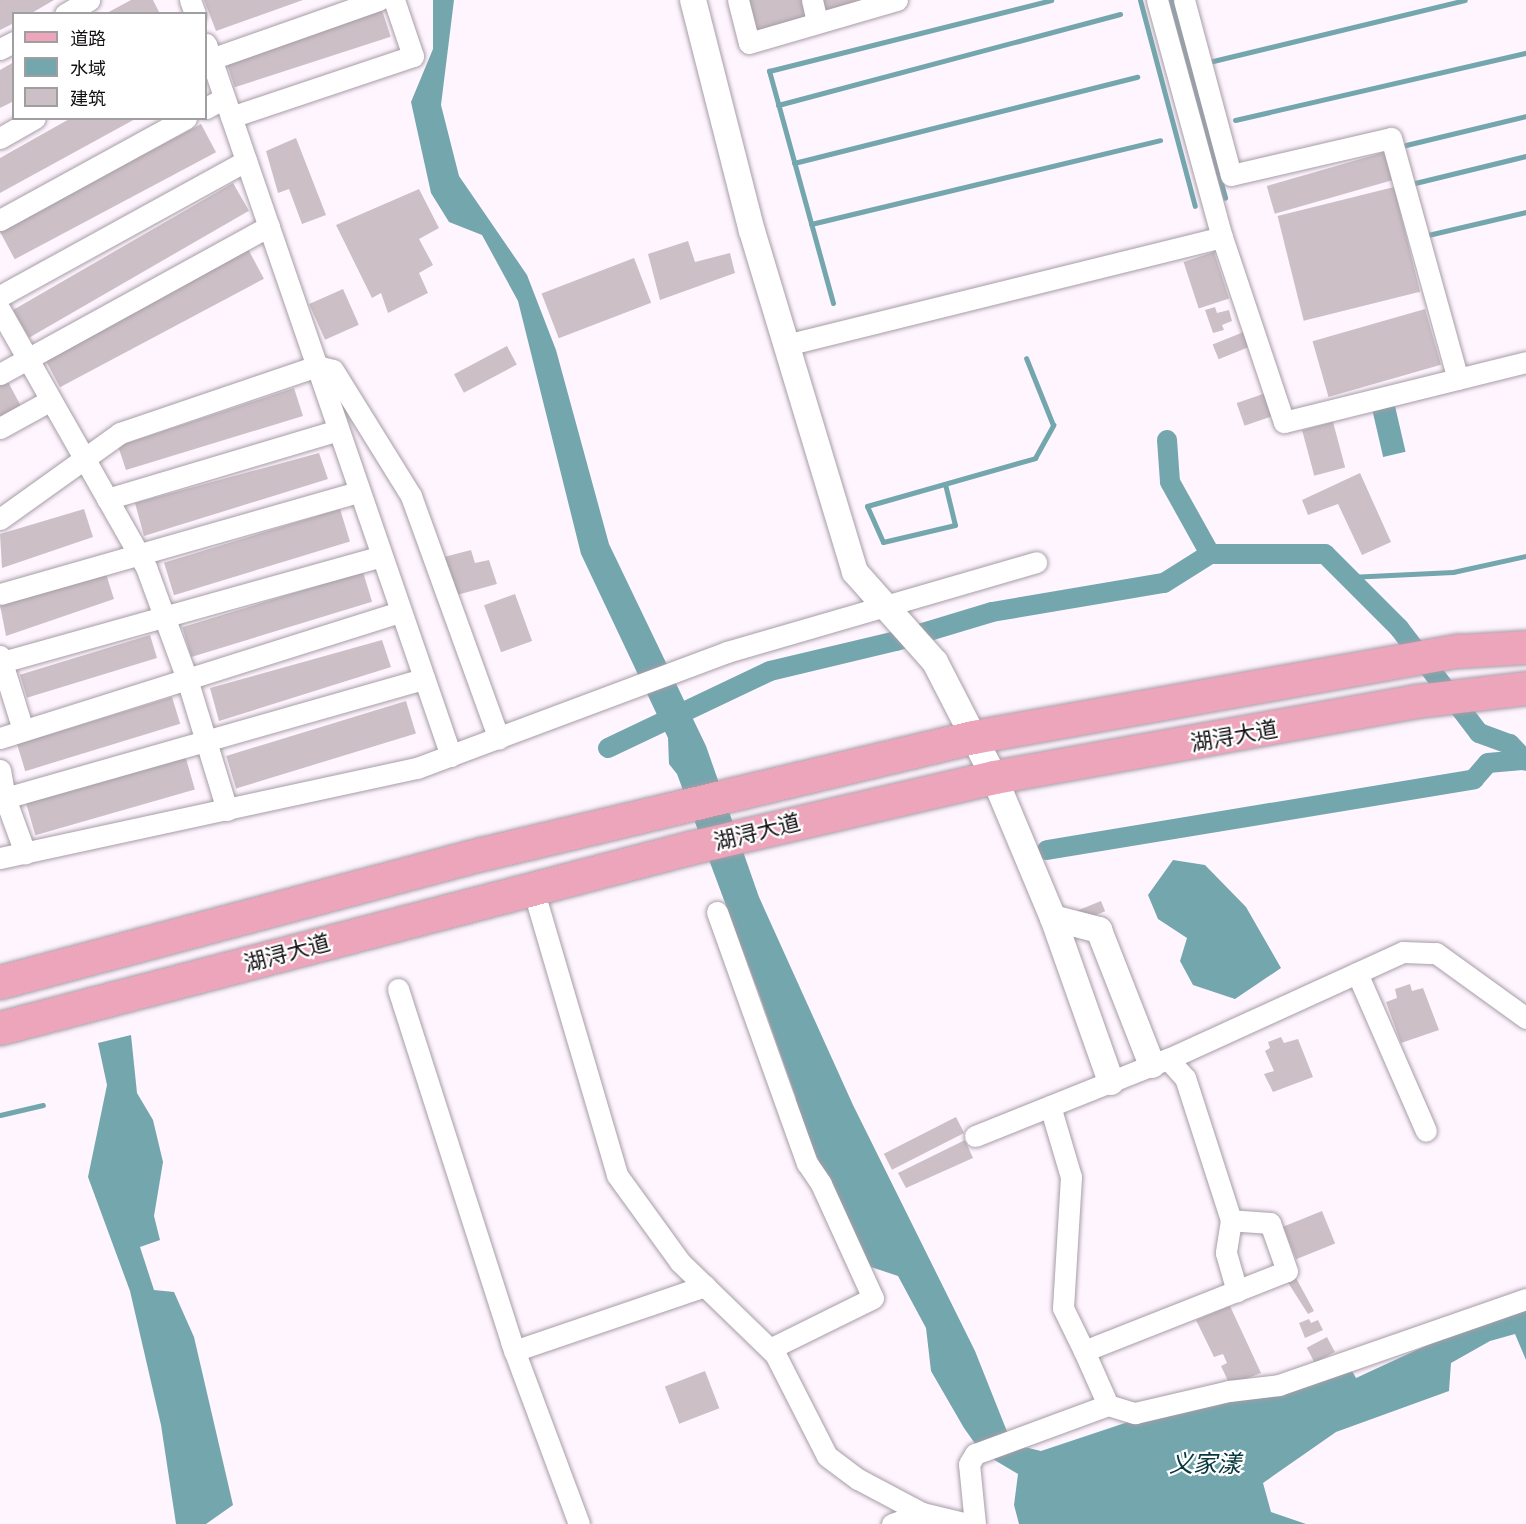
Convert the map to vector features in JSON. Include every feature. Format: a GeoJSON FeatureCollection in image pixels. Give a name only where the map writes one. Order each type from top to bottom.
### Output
{"type":"FeatureCollection","features":[{"type":"Feature","properties":{"kind":"main road","name":"湖浔大道"},"geometry":{"type":"LineString","coordinates":[[0,982],[482,854],[973,737],[1376,668],[1458,651],[1526,646]]}},
{"type":"Feature","properties":{"kind":"main road","name":"湖浔大道"},"geometry":{"type":"LineString","coordinates":[[0,1028],[533,888],[994,777],[1417,701],[1515,689]]}},
{"type":"Feature","properties":{"kind":"street"},"geometry":{"type":"LineString","coordinates":[[68,12],[89,0]]}},
{"type":"Feature","properties":{"kind":"street"},"geometry":{"type":"LineString","coordinates":[[379,0],[208,51],[220,107],[246,161],[451,756]]}},
{"type":"Feature","properties":{"kind":"street"},"geometry":{"type":"LineString","coordinates":[[220,107],[413,56],[394,0]]}},
{"type":"Feature","properties":{"kind":"street"},"geometry":{"type":"LineString","coordinates":[[693,0],[752,231],[855,572],[935,662],[994,777],[1053,918],[1111,1082]]}},
{"type":"Feature","properties":{"kind":"street"},"geometry":{"type":"LineString","coordinates":[[738,0],[749,43],[891,1]]}},
{"type":"Feature","properties":{"kind":"street"},"geometry":{"type":"LineString","coordinates":[[812,0],[818,21]]}},
{"type":"Feature","properties":{"kind":"street"},"geometry":{"type":"LineString","coordinates":[[1157,0],[1222,237],[1284,422],[1526,362]]}},
{"type":"Feature","properties":{"kind":"street"},"geometry":{"type":"LineString","coordinates":[[1184,0],[1231,175],[1391,138],[1458,379]]}},
{"type":"Feature","properties":{"kind":"street"},"geometry":{"type":"LineString","coordinates":[[0,138],[31,120]]}},
{"type":"Feature","properties":{"kind":"street"},"geometry":{"type":"LineString","coordinates":[[0,220],[182,120]]}},
{"type":"Feature","properties":{"kind":"street"},"geometry":{"type":"LineString","coordinates":[[0,296],[246,161]]}},
{"type":"Feature","properties":{"kind":"street"},"geometry":{"type":"LineString","coordinates":[[0,374],[269,226]]}},
{"type":"Feature","properties":{"kind":"street"},"geometry":{"type":"LineString","coordinates":[[786,345],[1222,237]]}},
{"type":"Feature","properties":{"kind":"street"},"geometry":{"type":"LineString","coordinates":[[0,310],[138,555],[187,679],[227,810]]}},
{"type":"Feature","properties":{"kind":"street"},"geometry":{"type":"LineString","coordinates":[[0,519],[120,433],[316,366],[333,370],[411,496],[499,739]]}},
{"type":"Feature","properties":{"kind":"street"},"geometry":{"type":"LineString","coordinates":[[0,428],[51,400]]}},
{"type":"Feature","properties":{"kind":"street"},"geometry":{"type":"LineString","coordinates":[[107,500],[338,430]]}},
{"type":"Feature","properties":{"kind":"street"},"geometry":{"type":"LineString","coordinates":[[0,594],[359,492]]}},
{"type":"Feature","properties":{"kind":"street"},"geometry":{"type":"LineString","coordinates":[[23,730],[1,659],[381,556]]}},
{"type":"Feature","properties":{"kind":"street"},"geometry":{"type":"LineString","coordinates":[[0,858],[417,768],[727,652],[887,608],[1036,562]]}},
{"type":"Feature","properties":{"kind":"street"},"geometry":{"type":"LineString","coordinates":[[0,738],[400,612]]}},
{"type":"Feature","properties":{"kind":"street"},"geometry":{"type":"LineString","coordinates":[[5,798],[424,679]]}},
{"type":"Feature","properties":{"kind":"street"},"geometry":{"type":"LineString","coordinates":[[0,770],[5,798],[25,853]]}},
{"type":"Feature","properties":{"kind":"street"},"geometry":{"type":"LineString","coordinates":[[533,888],[617,1175],[680,1262],[770,1349],[827,1456],[858,1479],[922,1513],[968,1524]]}},
{"type":"Feature","properties":{"kind":"street"},"geometry":{"type":"LineString","coordinates":[[717,912],[807,1163],[821,1184],[873,1298],[770,1349]]}},
{"type":"Feature","properties":{"kind":"street"},"geometry":{"type":"LineString","coordinates":[[1053,918],[1099,930],[1160,1062],[1185,1078],[1231,1220],[1226,1252],[1238,1291]]}},
{"type":"Feature","properties":{"kind":"street"},"geometry":{"type":"LineString","coordinates":[[975,1136],[1160,1062],[1403,952],[1436,953],[1526,1018]]}},
{"type":"Feature","properties":{"kind":"street"},"geometry":{"type":"LineString","coordinates":[[1357,973],[1426,1131]]}},
{"type":"Feature","properties":{"kind":"street"},"geometry":{"type":"LineString","coordinates":[[398,989],[514,1351],[579,1524]]}},
{"type":"Feature","properties":{"kind":"street"},"geometry":{"type":"LineString","coordinates":[[1050,1106],[1071,1177],[1063,1308],[1108,1405]]}},
{"type":"Feature","properties":{"kind":"street"},"geometry":{"type":"LineString","coordinates":[[1084,1352],[1287,1271],[1270,1223],[1231,1220]]}},
{"type":"Feature","properties":{"kind":"street"},"geometry":{"type":"LineString","coordinates":[[514,1351],[705,1286]]}},
{"type":"Feature","properties":{"kind":"street"},"geometry":{"type":"LineString","coordinates":[[975,1524],[969,1464],[975,1454],[1108,1405],[1135,1413],[1229,1391],[1279,1385],[1526,1299]]}},
{"type":"Feature","properties":{"kind":"street"},"geometry":{"type":"LineString","coordinates":[[892,1524],[922,1513]]}},
{"type":"Feature","properties":{"kind":"water","name":"义家漾"},"geometry":{"type":"Polygon","coordinates":[[[433,0],[454,0],[441,105],[459,176],[527,275],[556,350],[609,544],[706,746],[759,897],[853,1105],[975,1351],[1012,1444],[1041,1451],[1137,1419],[1208,1402],[1284,1392],[1352,1371],[1356,1378],[1436,1341],[1526,1306],[1526,1360],[1515,1334],[1490,1341],[1451,1363],[1449,1391],[1336,1432],[1263,1483],[1271,1512],[1306,1524],[1019,1524],[1014,1505],[1018,1474],[981,1452],[964,1428],[931,1371],[926,1328],[898,1276],[862,1264],[794,1103],[796,1098],[759,994],[677,774],[669,764],[668,738],[581,554],[518,301],[482,235],[449,222],[431,193],[411,102],[433,49],[433,0]]]}},
{"type":"Feature","properties":{"kind":"water"},"geometry":{"type":"Polygon","coordinates":[[[1395,406],[1406,452],[1383,457],[1373,411],[1395,406]]]}},
{"type":"Feature","properties":{"kind":"water"},"geometry":{"type":"Polygon","coordinates":[[[1173,860],[1205,865],[1246,907],[1281,968],[1235,999],[1193,985],[1180,961],[1187,938],[1158,919],[1148,895],[1173,860]]]}},
{"type":"Feature","properties":{"kind":"water"},"geometry":{"type":"Polygon","coordinates":[[[131,1035],[137,1093],[153,1120],[163,1162],[154,1216],[160,1240],[140,1247],[154,1290],[174,1292],[194,1337],[233,1505],[206,1524],[176,1524],[161,1425],[130,1291],[88,1177],[107,1085],[98,1043],[131,1035]]]}},
{"type":"Feature","properties":{"kind":"building"},"geometry":{"type":"Polygon","coordinates":[[[0,0],[54,0],[33,12],[12,12],[12,24],[0,30],[0,0]]]}},
{"type":"Feature","properties":{"kind":"building"},"geometry":{"type":"Polygon","coordinates":[[[131,0],[153,0],[159,12],[109,12],[131,0]]]}},
{"type":"Feature","properties":{"kind":"building"},"geometry":{"type":"Polygon","coordinates":[[[204,0],[303,0],[216,31],[204,0]]]}},
{"type":"Feature","properties":{"kind":"building"},"geometry":{"type":"Polygon","coordinates":[[[744,0],[807,0],[811,16],[753,32],[744,0]]]}},
{"type":"Feature","properties":{"kind":"building"},"geometry":{"type":"Polygon","coordinates":[[[820,0],[866,0],[823,12],[820,0]]]}},
{"type":"Feature","properties":{"kind":"building"},"geometry":{"type":"Polygon","coordinates":[[[382,10],[391,37],[235,87],[226,61],[382,10]]]}},
{"type":"Feature","properties":{"kind":"building"},"geometry":{"type":"Polygon","coordinates":[[[12,63],[12,102],[0,108],[0,70],[12,63]]]}},
{"type":"Feature","properties":{"kind":"building"},"geometry":{"type":"Polygon","coordinates":[[[67,120],[133,120],[0,193],[0,158],[67,120]]]}},
{"type":"Feature","properties":{"kind":"building"},"geometry":{"type":"Polygon","coordinates":[[[201,124],[216,152],[15,259],[0,231],[201,124]]]}},
{"type":"Feature","properties":{"kind":"building"},"geometry":{"type":"Polygon","coordinates":[[[296,138],[326,215],[302,224],[289,189],[278,193],[266,151],[296,138]]]}},
{"type":"Feature","properties":{"kind":"building"},"geometry":{"type":"Polygon","coordinates":[[[1385,152],[1393,180],[1275,214],[1267,186],[1385,152]]]}},
{"type":"Feature","properties":{"kind":"building"},"geometry":{"type":"Polygon","coordinates":[[[233,183],[249,211],[29,338],[13,310],[233,183]]]}},
{"type":"Feature","properties":{"kind":"building"},"geometry":{"type":"Polygon","coordinates":[[[1394,187],[1420,292],[1304,321],[1278,216],[1394,187]]]}},
{"type":"Feature","properties":{"kind":"building"},"geometry":{"type":"Polygon","coordinates":[[[419,189],[439,228],[419,239],[433,265],[419,273],[428,293],[388,313],[381,293],[372,298],[336,225],[419,189]]]}},
{"type":"Feature","properties":{"kind":"building"},"geometry":{"type":"Polygon","coordinates":[[[688,241],[695,262],[730,253],[735,273],[660,300],[648,254],[688,241]]]}},
{"type":"Feature","properties":{"kind":"building"},"geometry":{"type":"Polygon","coordinates":[[[247,247],[264,279],[60,387],[43,355],[247,247]]]}},
{"type":"Feature","properties":{"kind":"building"},"geometry":{"type":"Polygon","coordinates":[[[1214,252],[1229,299],[1199,308],[1184,262],[1214,252]]]}},
{"type":"Feature","properties":{"kind":"building"},"geometry":{"type":"Polygon","coordinates":[[[634,258],[651,303],[559,338],[542,293],[634,258]]]}},
{"type":"Feature","properties":{"kind":"building"},"geometry":{"type":"Polygon","coordinates":[[[343,289],[359,325],[325,340],[309,304],[343,289]]]}},
{"type":"Feature","properties":{"kind":"building"},"geometry":{"type":"Polygon","coordinates":[[[1215,307],[1217,313],[1229,310],[1232,321],[1222,325],[1224,330],[1213,333],[1205,310],[1215,307]]]}},
{"type":"Feature","properties":{"kind":"building"},"geometry":{"type":"Polygon","coordinates":[[[1425,309],[1441,365],[1329,397],[1313,341],[1425,309]]]}},
{"type":"Feature","properties":{"kind":"building"},"geometry":{"type":"Polygon","coordinates":[[[1246,331],[1252,346],[1219,359],[1213,344],[1246,331]]]}},
{"type":"Feature","properties":{"kind":"building"},"geometry":{"type":"Polygon","coordinates":[[[507,346],[517,365],[464,393],[454,374],[507,346]]]}},
{"type":"Feature","properties":{"kind":"building"},"geometry":{"type":"Polygon","coordinates":[[[7,380],[22,408],[0,419],[0,384],[7,380]]]}},
{"type":"Feature","properties":{"kind":"building"},"geometry":{"type":"Polygon","coordinates":[[[294,388],[303,416],[126,470],[118,446],[294,388]]]}},
{"type":"Feature","properties":{"kind":"building"},"geometry":{"type":"Polygon","coordinates":[[[1266,393],[1274,416],[1245,426],[1237,403],[1266,393]]]}},
{"type":"Feature","properties":{"kind":"building"},"geometry":{"type":"Polygon","coordinates":[[[1333,422],[1345,467],[1314,476],[1302,430],[1333,422]]]}},
{"type":"Feature","properties":{"kind":"building"},"geometry":{"type":"Polygon","coordinates":[[[319,453],[328,479],[144,536],[135,503],[319,453]]]}},
{"type":"Feature","properties":{"kind":"building"},"geometry":{"type":"Polygon","coordinates":[[[1360,473],[1391,542],[1362,555],[1338,504],[1308,515],[1302,500],[1360,473]]]}},
{"type":"Feature","properties":{"kind":"building"},"geometry":{"type":"Polygon","coordinates":[[[84,509],[93,537],[2,568],[0,534],[84,509]]]}},
{"type":"Feature","properties":{"kind":"building"},"geometry":{"type":"Polygon","coordinates":[[[340,509],[350,542],[174,595],[164,563],[340,509]]]}},
{"type":"Feature","properties":{"kind":"building"},"geometry":{"type":"Polygon","coordinates":[[[471,550],[475,563],[489,560],[497,584],[457,595],[444,557],[471,550]]]}},
{"type":"Feature","properties":{"kind":"building"},"geometry":{"type":"Polygon","coordinates":[[[363,572],[372,602],[191,657],[182,627],[363,572]]]}},
{"type":"Feature","properties":{"kind":"building"},"geometry":{"type":"Polygon","coordinates":[[[106,574],[114,599],[6,636],[0,605],[106,574]]]}},
{"type":"Feature","properties":{"kind":"building"},"geometry":{"type":"Polygon","coordinates":[[[515,594],[532,641],[501,652],[484,605],[515,594]]]}},
{"type":"Feature","properties":{"kind":"building"},"geometry":{"type":"Polygon","coordinates":[[[150,635],[157,658],[27,698],[20,675],[150,635]]]}},
{"type":"Feature","properties":{"kind":"building"},"geometry":{"type":"Polygon","coordinates":[[[382,640],[391,667],[219,721],[210,688],[382,640]]]}},
{"type":"Feature","properties":{"kind":"building"},"geometry":{"type":"Polygon","coordinates":[[[172,697],[180,724],[25,771],[17,744],[172,697]]]}},
{"type":"Feature","properties":{"kind":"building"},"geometry":{"type":"Polygon","coordinates":[[[406,701],[416,734],[236,788],[226,756],[406,701]]]}},
{"type":"Feature","properties":{"kind":"building"},"geometry":{"type":"Polygon","coordinates":[[[185,755],[195,790],[35,835],[25,801],[185,755]]]}},
{"type":"Feature","properties":{"kind":"building"},"geometry":{"type":"Polygon","coordinates":[[[1101,901],[1105,911],[1075,923],[1071,913],[1101,901]]]}},
{"type":"Feature","properties":{"kind":"building"},"geometry":{"type":"Polygon","coordinates":[[[1410,984],[1412,991],[1423,988],[1439,1030],[1401,1043],[1386,1002],[1397,998],[1395,989],[1410,984]]]}},
{"type":"Feature","properties":{"kind":"building"},"geometry":{"type":"Polygon","coordinates":[[[1281,1037],[1284,1043],[1298,1039],[1313,1077],[1273,1092],[1264,1074],[1274,1071],[1265,1051],[1270,1048],[1268,1042],[1281,1037]]]}},
{"type":"Feature","properties":{"kind":"building"},"geometry":{"type":"Polygon","coordinates":[[[956,1117],[964,1133],[892,1170],[884,1154],[956,1117]]]}},
{"type":"Feature","properties":{"kind":"building"},"geometry":{"type":"Polygon","coordinates":[[[965,1140],[973,1158],[906,1188],[898,1173],[965,1140]]]}},
{"type":"Feature","properties":{"kind":"building"},"geometry":{"type":"Polygon","coordinates":[[[1322,1211],[1335,1243],[1296,1259],[1283,1227],[1322,1211]]]}},
{"type":"Feature","properties":{"kind":"building"},"geometry":{"type":"Polygon","coordinates":[[[1296,1278],[1314,1311],[1308,1314],[1287,1281],[1296,1278]]]}},
{"type":"Feature","properties":{"kind":"building"},"geometry":{"type":"Polygon","coordinates":[[[1230,1306],[1261,1373],[1230,1385],[1221,1366],[1227,1363],[1223,1354],[1214,1357],[1196,1320],[1230,1306]]]}},
{"type":"Feature","properties":{"kind":"building"},"geometry":{"type":"Polygon","coordinates":[[[1309,1319],[1311,1323],[1318,1320],[1323,1330],[1305,1338],[1299,1323],[1309,1319]]]}},
{"type":"Feature","properties":{"kind":"building"},"geometry":{"type":"Polygon","coordinates":[[[1327,1337],[1335,1352],[1315,1363],[1307,1348],[1327,1337]]]}},
{"type":"Feature","properties":{"kind":"building"},"geometry":{"type":"Polygon","coordinates":[[[705,1371],[719,1408],[679,1424],[665,1386],[705,1371]]]}},
{"type":"Feature","properties":{"kind":"waterway"},"geometry":{"type":"LineString","coordinates":[[833,303],[769,71],[1051,0]]}},
{"type":"Feature","properties":{"kind":"waterway"},"geometry":{"type":"LineString","coordinates":[[1140,0],[1195,206]]}},
{"type":"Feature","properties":{"kind":"waterway"},"geometry":{"type":"LineString","coordinates":[[1171,0],[1225,198]]}},
{"type":"Feature","properties":{"kind":"waterway"},"geometry":{"type":"LineString","coordinates":[[1213,61],[1465,0]]}},
{"type":"Feature","properties":{"kind":"waterway"},"geometry":{"type":"LineString","coordinates":[[778,105],[1120,14]]}},
{"type":"Feature","properties":{"kind":"waterway"},"geometry":{"type":"LineString","coordinates":[[1235,120],[1526,53]]}},
{"type":"Feature","properties":{"kind":"waterway"},"geometry":{"type":"LineString","coordinates":[[794,163],[1137,77]]}},
{"type":"Feature","properties":{"kind":"waterway"},"geometry":{"type":"LineString","coordinates":[[1406,145],[1526,116]]}},
{"type":"Feature","properties":{"kind":"waterway"},"geometry":{"type":"LineString","coordinates":[[811,224],[1160,140]]}},
{"type":"Feature","properties":{"kind":"waterway"},"geometry":{"type":"LineString","coordinates":[[1415,183],[1526,156]]}},
{"type":"Feature","properties":{"kind":"waterway"},"geometry":{"type":"LineString","coordinates":[[1428,235],[1526,212]]}},
{"type":"Feature","properties":{"kind":"waterway"},"geometry":{"type":"LineString","coordinates":[[945,484],[955,525],[883,542],[867,506],[1035,458],[1053,425],[1026,358]]}},
{"type":"Feature","properties":{"kind":"waterway"},"geometry":{"type":"LineString","coordinates":[[1167,440],[1170,482],[1210,554],[1325,554],[1399,628],[1479,733],[1510,744],[1526,761]]}},
{"type":"Feature","properties":{"kind":"waterway"},"geometry":{"type":"LineString","coordinates":[[608,748],[770,671],[896,641],[992,612],[1164,583],[1210,554]]}},
{"type":"Feature","properties":{"kind":"waterway"},"geometry":{"type":"LineString","coordinates":[[1349,577],[1453,572],[1526,556]]}},
{"type":"Feature","properties":{"kind":"waterway"},"geometry":{"type":"LineString","coordinates":[[1047,850],[1474,779],[1488,763],[1522,760]]}},
{"type":"Feature","properties":{"kind":"waterway"},"geometry":{"type":"LineString","coordinates":[[0,1115],[43,1105]]}}]}
